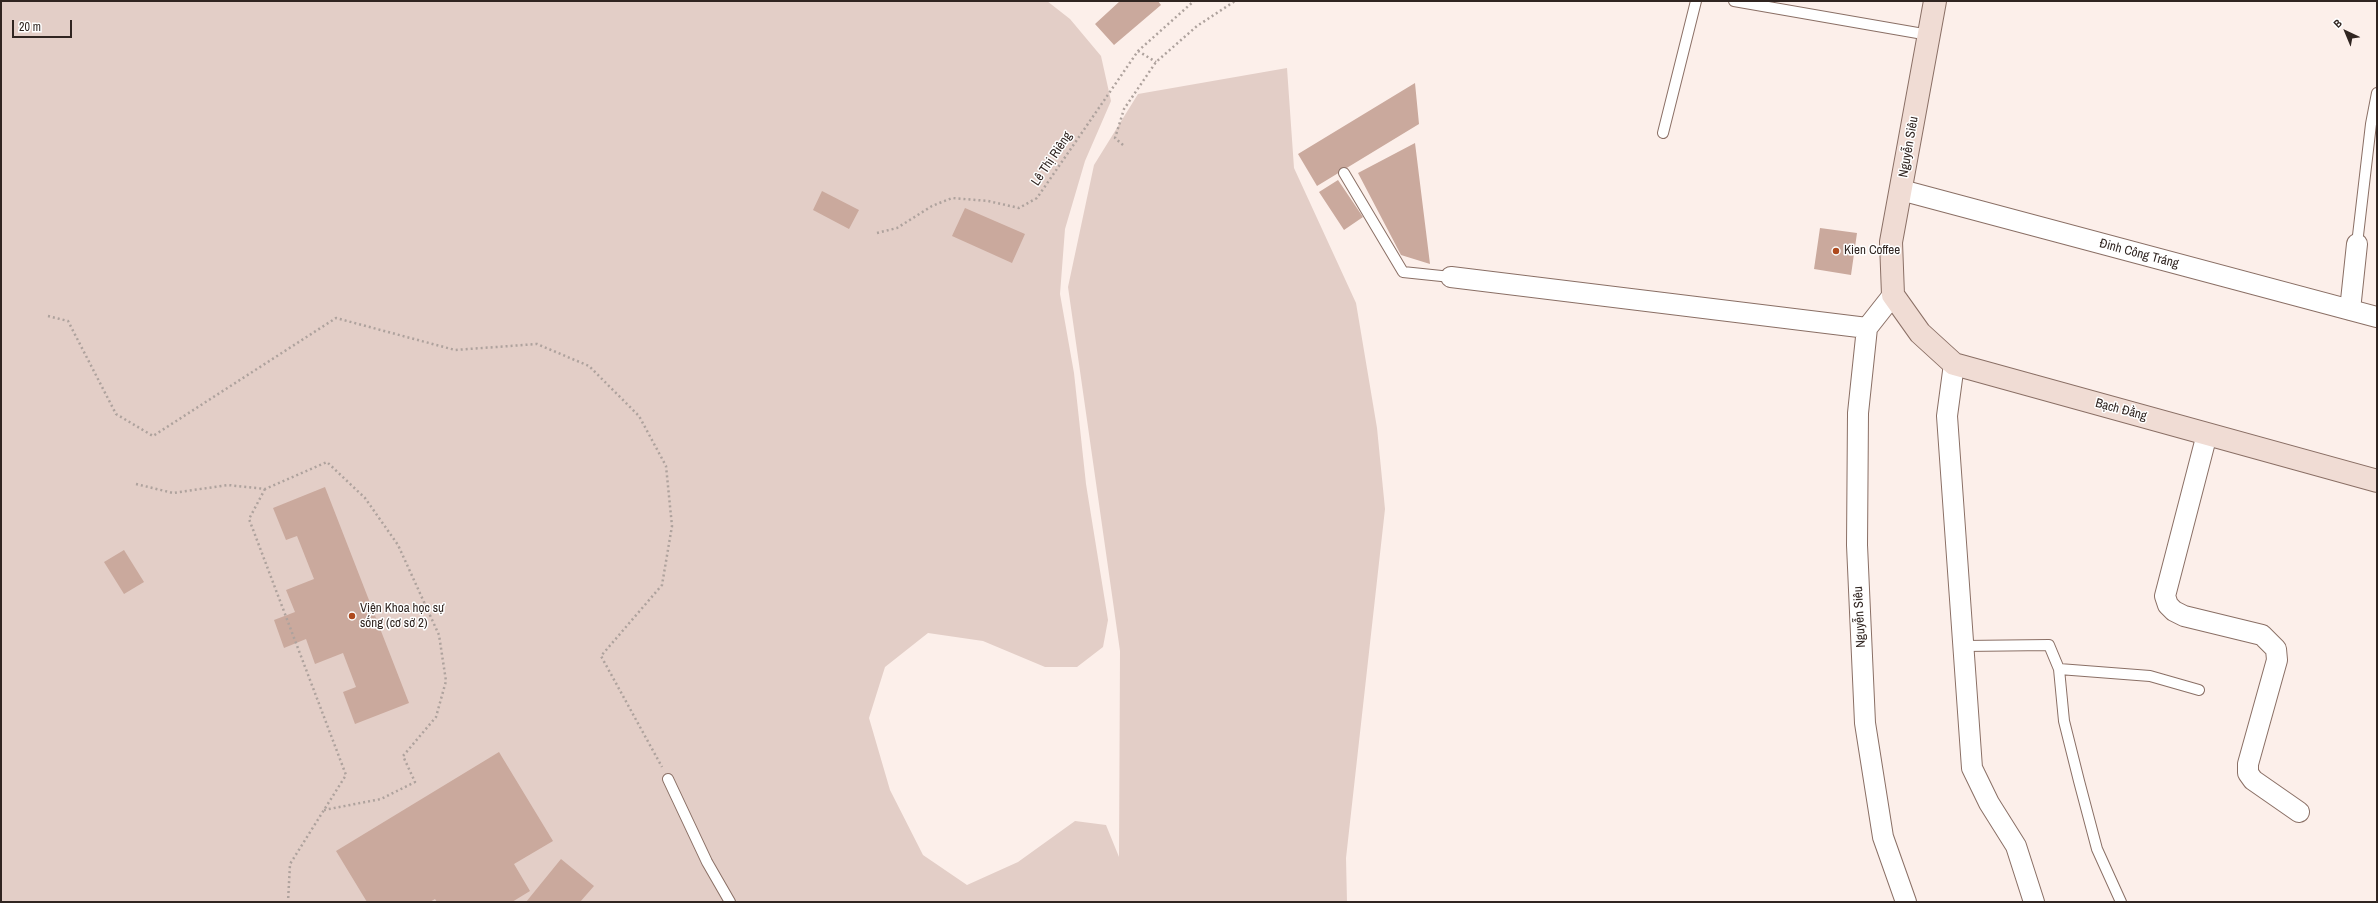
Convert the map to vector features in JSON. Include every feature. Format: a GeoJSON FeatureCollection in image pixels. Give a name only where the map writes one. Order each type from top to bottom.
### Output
{"type":"FeatureCollection","features":[{"type":"Feature","properties":{"kind":"street","name":"Nguyễn Siêu"},"geometry":{"type":"LineString","coordinates":[[1893,294],[1891,242],[1935,1]]}},
{"type":"Feature","properties":{"kind":"street","name":"Đinh Công Tráng"},"geometry":{"type":"LineString","coordinates":[[1901,190],[2377,317]]}},
{"type":"Feature","properties":{"kind":"street"},"geometry":{"type":"LineString","coordinates":[[2350,310],[2357,244]]}},
{"type":"Feature","properties":{"kind":"street"},"geometry":{"type":"LineString","coordinates":[[1451,277],[1867,328],[1893,294]]}},
{"type":"Feature","properties":{"kind":"street","name":"Bạch Đằng"},"geometry":{"type":"LineString","coordinates":[[1893,294],[1920,332],[1954,364],[2377,481]]}},
{"type":"Feature","properties":{"kind":"street","name":"Nguyễn Siêu"},"geometry":{"type":"LineString","coordinates":[[1867,328],[1858,413],[1857,530],[1866,723],[1883,837],[1906,902]]}},
{"type":"Feature","properties":{"kind":"street"},"geometry":{"type":"LineString","coordinates":[[1954,364],[1947,416],[1972,768],[1989,803],[2016,846],[2034,902]]}},
{"type":"Feature","properties":{"kind":"street"},"geometry":{"type":"LineString","coordinates":[[2206,434],[2165,596],[2168,605],[2174,611],[2262,636],[2276,650],[2277,660],[2248,764],[2248,773],[2252,780],[2299,812]]}},
{"type":"Feature","properties":{"kind":"lane"},"geometry":{"type":"LineString","coordinates":[[1663,133],[1696,1]]}},
{"type":"Feature","properties":{"kind":"lane"},"geometry":{"type":"LineString","coordinates":[[1734,1],[1929,35]]}},
{"type":"Feature","properties":{"kind":"lane"},"geometry":{"type":"LineString","coordinates":[[2357,244],[2370,124],[2377,93]]}},
{"type":"Feature","properties":{"kind":"lane"},"geometry":{"type":"LineString","coordinates":[[1344,173],[1403,272],[1451,277]]}},
{"type":"Feature","properties":{"kind":"lane"},"geometry":{"type":"LineString","coordinates":[[1964,646],[2049,645],[2059,669],[2064,721],[2097,849],[2121,902]]}},
{"type":"Feature","properties":{"kind":"lane"},"geometry":{"type":"LineString","coordinates":[[2059,669],[2150,676],[2199,690]]}},
{"type":"Feature","properties":{"kind":"lane"},"geometry":{"type":"LineString","coordinates":[[668,779],[707,862],[730,902]]}},
{"type":"Feature","properties":{"kind":"path","name":"Lê Thị Riêng"},"geometry":{"type":"LineString","coordinates":[[877,233],[897,228],[932,206],[952,198],[988,202],[1019,208],[1037,198],[1138,51],[1194,1]]}},
{"type":"Feature","properties":{"kind":"path"},"geometry":{"type":"LineString","coordinates":[[1123,145],[1115,138],[1124,109],[1156,62],[1197,26],[1235,1]]}},
{"type":"Feature","properties":{"kind":"path"},"geometry":{"type":"LineString","coordinates":[[1138,51],[1156,62]]}},
{"type":"Feature","properties":{"kind":"path"},"geometry":{"type":"LineString","coordinates":[[48,316],[68,321],[116,414],[153,436],[336,318],[455,350],[537,344],[589,366],[639,416],[666,466],[672,526],[662,585],[601,656],[668,779]]}},
{"type":"Feature","properties":{"kind":"path"},"geometry":{"type":"LineString","coordinates":[[136,484],[173,493],[228,485],[265,489],[327,462],[365,498],[398,545],[439,635],[446,681],[436,717],[403,756],[415,782],[382,799],[324,810]]}},
{"type":"Feature","properties":{"kind":"path"},"geometry":{"type":"LineString","coordinates":[[265,489],[249,519],[346,775],[290,864],[288,902]]}},
{"type":"Feature","properties":{"kind":"shaded area"},"geometry":{"type":"Polygon","coordinates":[[[1,1],[1047,1],[1070,19],[1101,56],[1111,101],[1085,161],[1065,229],[1060,294],[1074,373],[1086,484],[1108,620],[1103,647],[1077,667],[1045,667],[983,641],[928,633],[885,667],[869,718],[890,790],[923,855],[967,885],[1018,862],[1075,821],[1106,825],[1119,857],[1120,651],[1068,287],[1094,165],[1138,94],[1287,68],[1294,168],[1356,303],[1377,428],[1385,509],[1346,858],[1347,902],[1,902],[1,1]]]}},
{"type":"Feature","properties":{"kind":"building"},"geometry":{"type":"Polygon","coordinates":[[[1120,1],[1158,1],[1161,5],[1114,45],[1095,24],[1120,1]]]}},
{"type":"Feature","properties":{"kind":"building"},"geometry":{"type":"Polygon","coordinates":[[[1415,83],[1419,124],[1317,186],[1298,154],[1415,83]]]}},
{"type":"Feature","properties":{"kind":"building"},"geometry":{"type":"Polygon","coordinates":[[[1415,143],[1430,264],[1401,255],[1358,173],[1415,143]]]}},
{"type":"Feature","properties":{"kind":"building"},"geometry":{"type":"Polygon","coordinates":[[[1338,180],[1363,217],[1344,230],[1319,192],[1338,180]]]}},
{"type":"Feature","properties":{"kind":"building"},"geometry":{"type":"Polygon","coordinates":[[[822,191],[859,210],[849,229],[813,210],[822,191]]]}},
{"type":"Feature","properties":{"kind":"building"},"geometry":{"type":"Polygon","coordinates":[[[965,208],[1025,234],[1012,263],[952,236],[965,208]]]}},
{"type":"Feature","properties":{"kind":"building","name":"Kien Coffee"},"geometry":{"type":"Polygon","coordinates":[[[1820,228],[1857,233],[1851,275],[1814,269],[1820,228]]]}},
{"type":"Feature","properties":{"kind":"building","name":"Viện Khoa học sự sống (cơ sở 2)"},"geometry":{"type":"Polygon","coordinates":[[[325,487],[409,703],[355,724],[343,692],[356,687],[343,653],[315,664],[306,639],[284,648],[274,620],[295,612],[286,590],[314,579],[297,536],[286,540],[273,508],[325,487]]]}},
{"type":"Feature","properties":{"kind":"building"},"geometry":{"type":"Polygon","coordinates":[[[124,550],[144,582],[124,594],[104,562],[124,550]]]}},
{"type":"Feature","properties":{"kind":"building"},"geometry":{"type":"Polygon","coordinates":[[[499,752],[553,841],[514,864],[530,891],[512,902],[437,902],[435,899],[430,902],[367,902],[336,851],[499,752]]]}},
{"type":"Feature","properties":{"kind":"building"},"geometry":{"type":"Polygon","coordinates":[[[561,859],[594,886],[580,902],[526,902],[561,859]]]}},
{"type":"Feature","properties":{"kind":"place","name":"Kien Coffee"},"geometry":{"type":"Point","coordinates":[1836,251]}},
{"type":"Feature","properties":{"kind":"place","name":"Viện Khoa học sự sống (cơ sở 2)"},"geometry":{"type":"Point","coordinates":[352,616]}}]}
